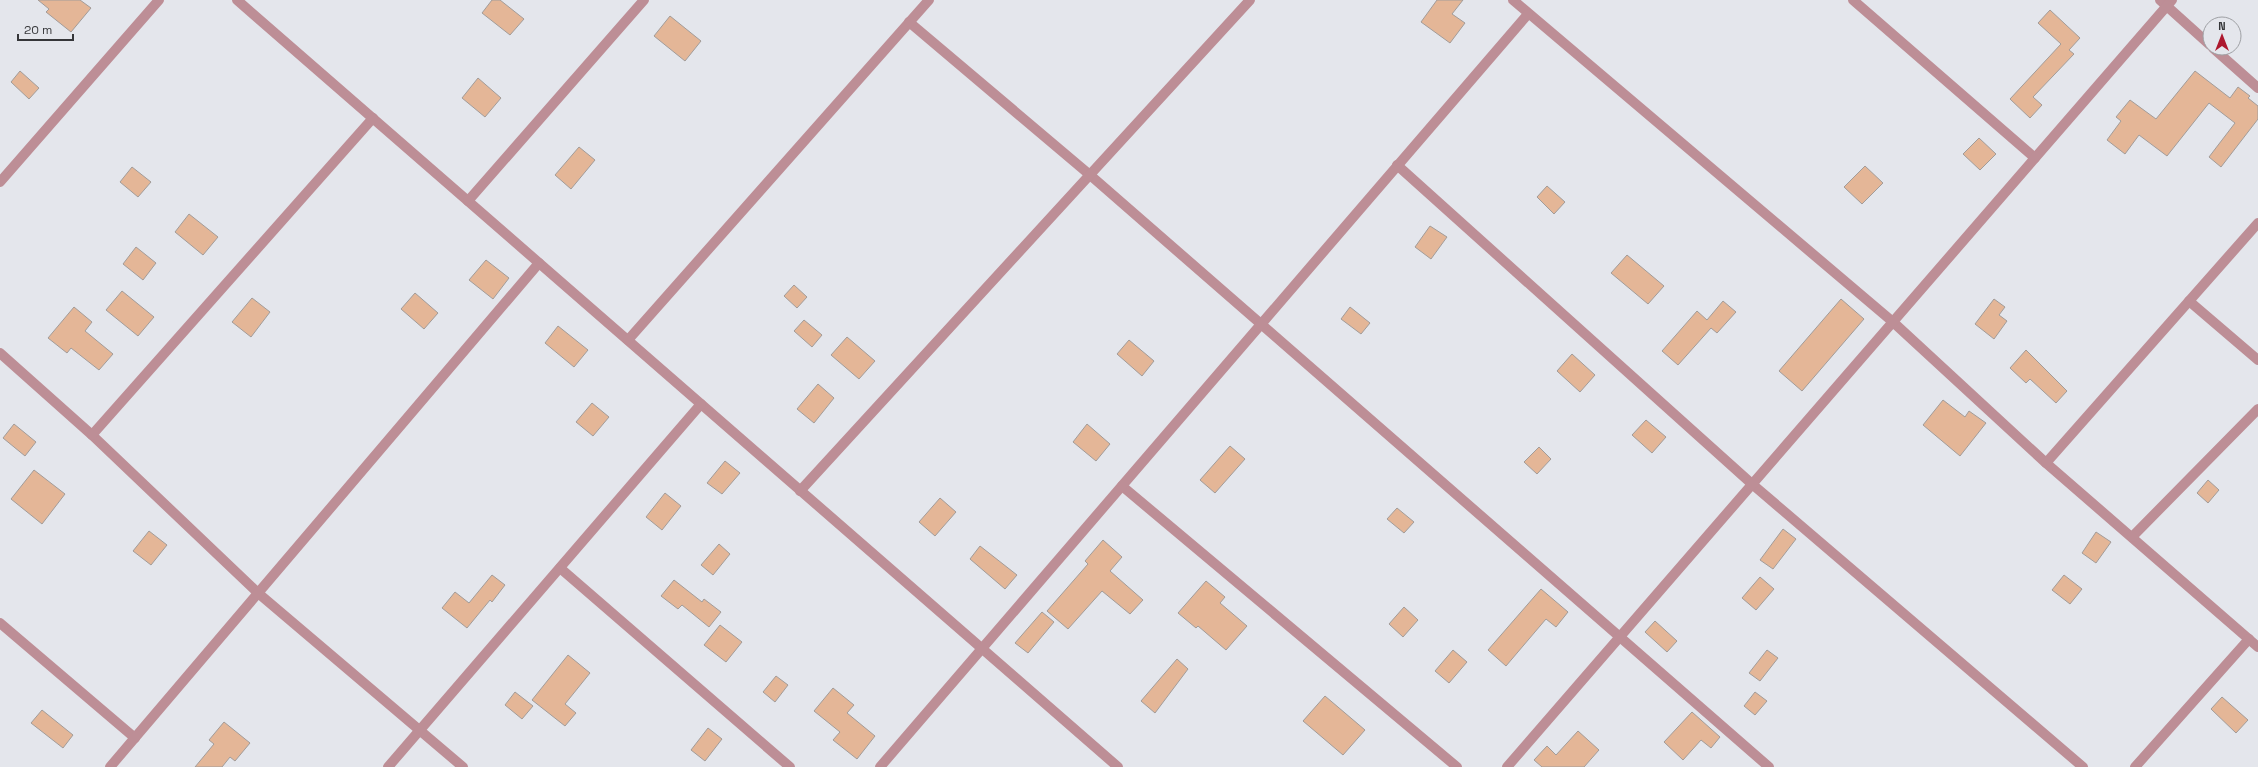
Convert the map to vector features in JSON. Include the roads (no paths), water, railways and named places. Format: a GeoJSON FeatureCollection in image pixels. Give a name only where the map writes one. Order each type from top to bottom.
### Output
{"type":"FeatureCollection","features":[{"type":"Feature","properties":{"kind":"street"},"geometry":{"type":"LineString","coordinates":[[0,182],[160,0]]}},
{"type":"Feature","properties":{"kind":"street"},"geometry":{"type":"LineString","coordinates":[[237,0],[1118,767]]}},
{"type":"Feature","properties":{"kind":"street"},"geometry":{"type":"LineString","coordinates":[[468,201],[644,0]]}},
{"type":"Feature","properties":{"kind":"street"},"geometry":{"type":"LineString","coordinates":[[628,340],[929,0]]}},
{"type":"Feature","properties":{"kind":"street"},"geometry":{"type":"LineString","coordinates":[[800,490],[1250,0]]}},
{"type":"Feature","properties":{"kind":"street"},"geometry":{"type":"LineString","coordinates":[[1512,0],[1893,322],[2046,463],[2258,647]]}},
{"type":"Feature","properties":{"kind":"street"},"geometry":{"type":"LineString","coordinates":[[1853,0],[2035,158]]}},
{"type":"Feature","properties":{"kind":"street"},"geometry":{"type":"LineString","coordinates":[[1507,767],[2035,158],[2166,2],[2202,37]]}},
{"type":"Feature","properties":{"kind":"street"},"geometry":{"type":"LineString","coordinates":[[880,767],[1262,324],[1397,164],[1528,14]]}},
{"type":"Feature","properties":{"kind":"street"},"geometry":{"type":"LineString","coordinates":[[909,22],[1090,175],[1769,767]]}},
{"type":"Feature","properties":{"kind":"street"},"geometry":{"type":"LineString","coordinates":[[2222,56],[2258,88]]}},
{"type":"Feature","properties":{"kind":"street"},"geometry":{"type":"LineString","coordinates":[[92,435],[373,118]]}},
{"type":"Feature","properties":{"kind":"street"},"geometry":{"type":"LineString","coordinates":[[1397,164],[1752,484],[2083,767]]}},
{"type":"Feature","properties":{"kind":"street"},"geometry":{"type":"LineString","coordinates":[[2046,463],[2258,223]]}},
{"type":"Feature","properties":{"kind":"street"},"geometry":{"type":"LineString","coordinates":[[110,767],[539,262]]}},
{"type":"Feature","properties":{"kind":"street"},"geometry":{"type":"LineString","coordinates":[[2189,301],[2258,360]]}},
{"type":"Feature","properties":{"kind":"street"},"geometry":{"type":"LineString","coordinates":[[0,353],[92,435],[258,593],[463,767]]}},
{"type":"Feature","properties":{"kind":"street"},"geometry":{"type":"LineString","coordinates":[[388,767],[701,404]]}},
{"type":"Feature","properties":{"kind":"street"},"geometry":{"type":"LineString","coordinates":[[2132,537],[2258,409]]}},
{"type":"Feature","properties":{"kind":"street"},"geometry":{"type":"LineString","coordinates":[[1122,486],[1457,767]]}},
{"type":"Feature","properties":{"kind":"street"},"geometry":{"type":"LineString","coordinates":[[560,568],[790,767]]}},
{"type":"Feature","properties":{"kind":"street"},"geometry":{"type":"LineString","coordinates":[[0,624],[135,738]]}},
{"type":"Feature","properties":{"kind":"street"},"geometry":{"type":"LineString","coordinates":[[2135,767],[2249,639]]}}]}
